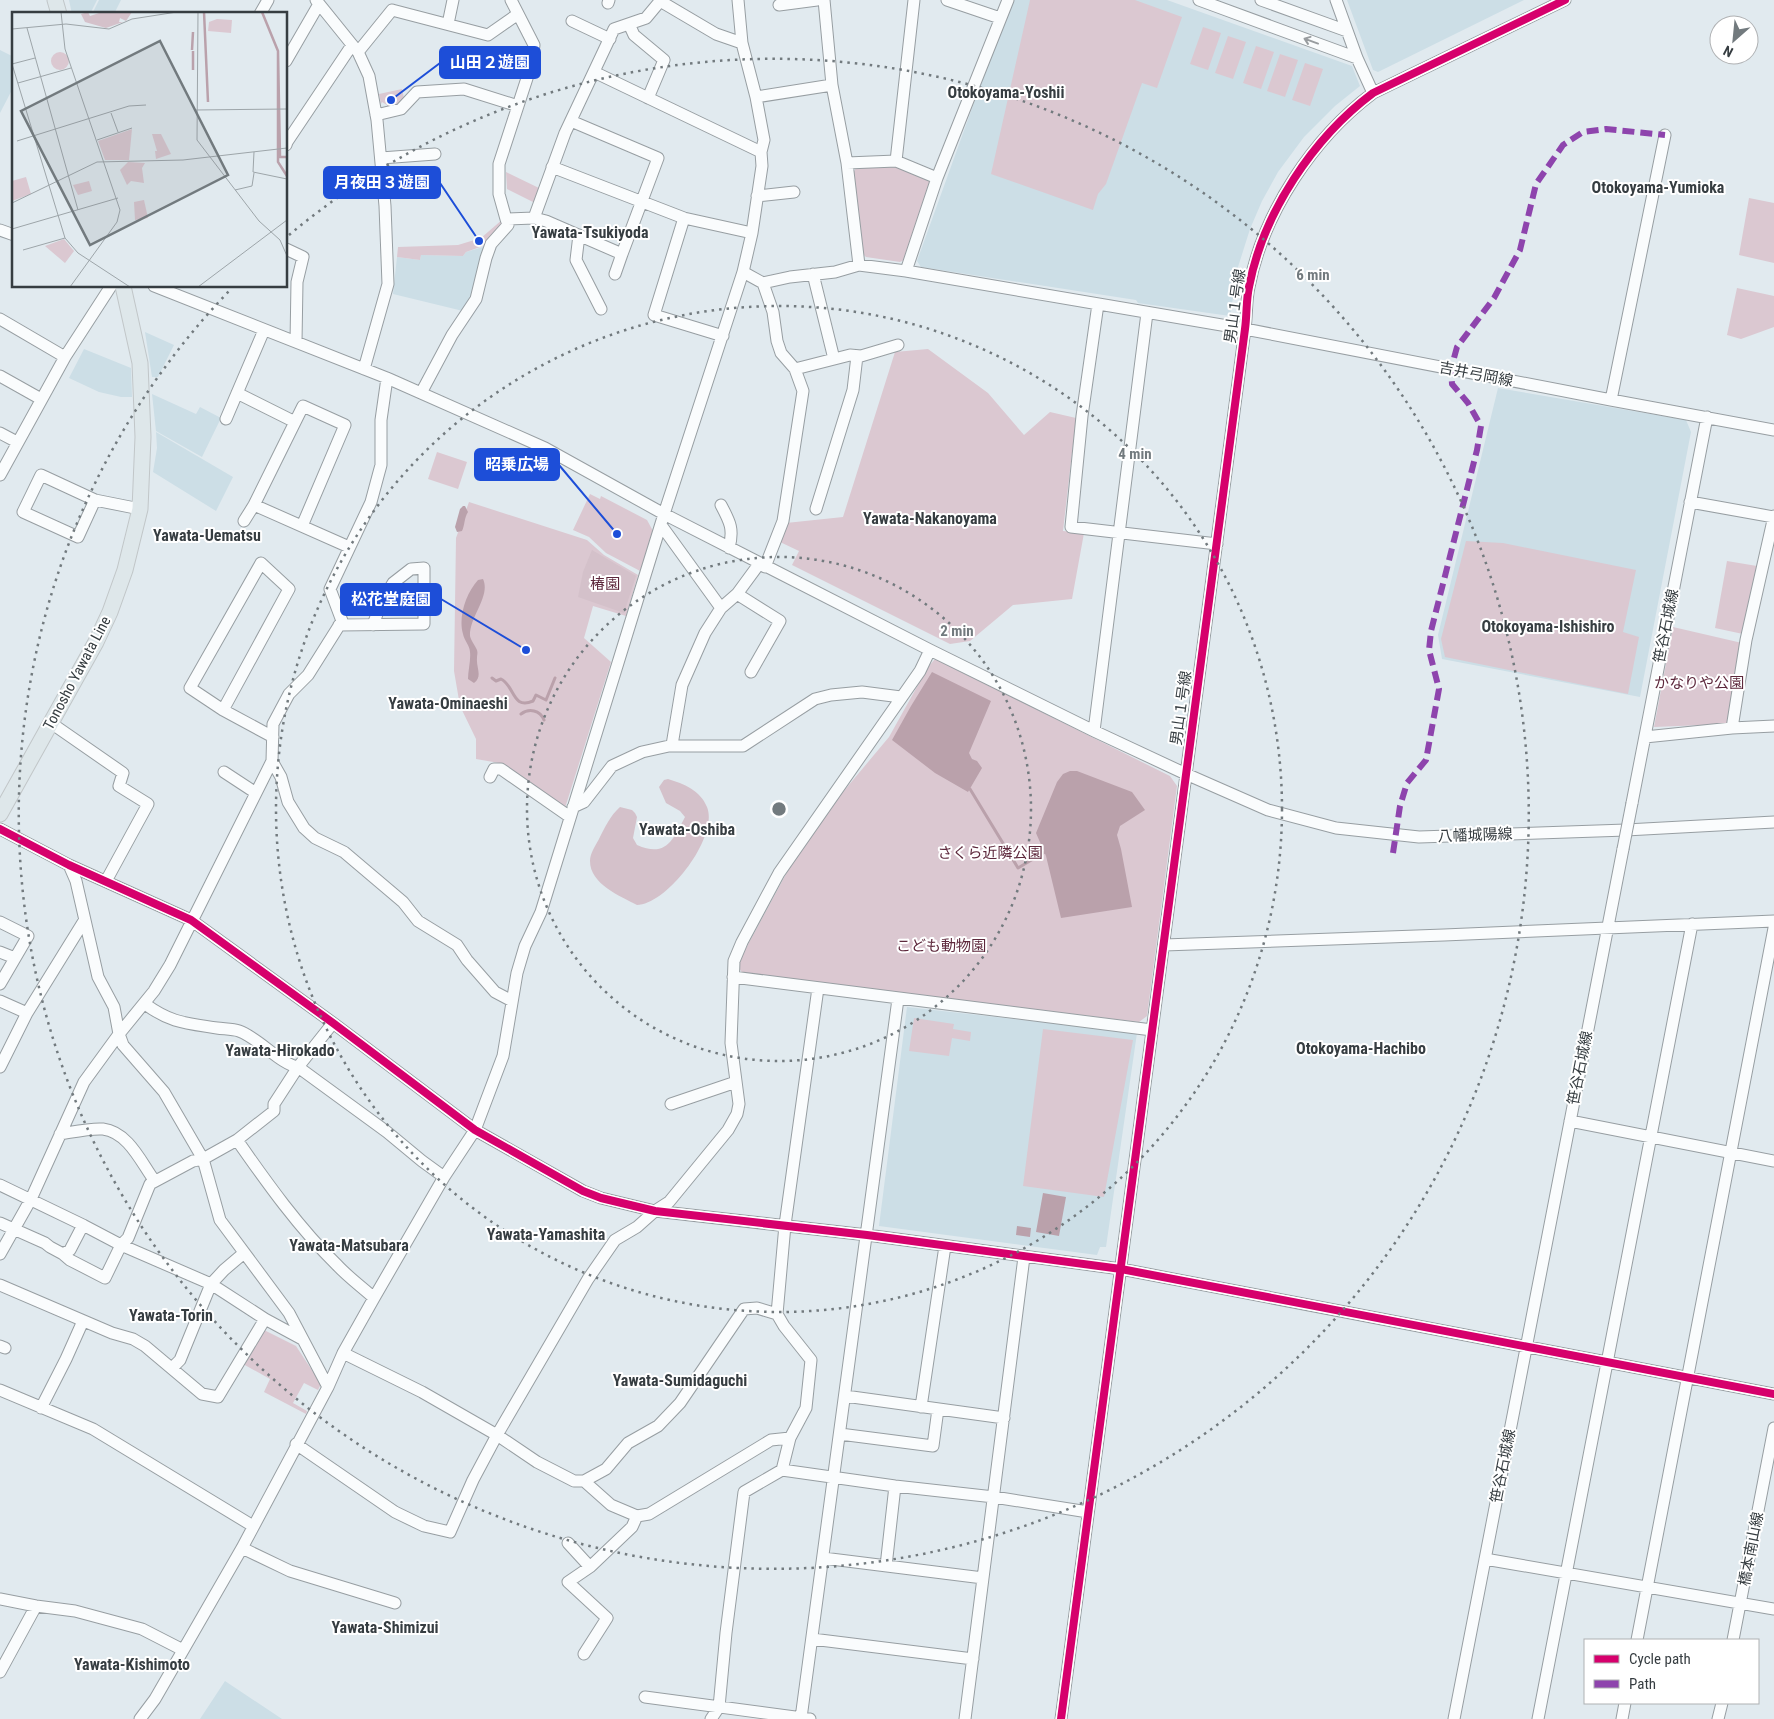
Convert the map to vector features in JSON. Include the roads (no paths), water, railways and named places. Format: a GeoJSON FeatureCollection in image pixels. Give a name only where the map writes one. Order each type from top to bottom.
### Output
{"type":"FeatureCollection","features":[{"type":"Feature","properties":{"kind":"main road","name":"Tonosho Yawata Line"},"geometry":{"type":"LineString","coordinates":[[0,814],[52,723],[110,612],[125,570],[140,509],[143,438],[140,364],[123,288]]}},
{"type":"Feature","properties":{"kind":"street"},"geometry":{"type":"LineString","coordinates":[[261,12],[268,0]]}},
{"type":"Feature","properties":{"kind":"street"},"geometry":{"type":"LineString","coordinates":[[448,24],[453,0]]}},
{"type":"Feature","properties":{"kind":"street"},"geometry":{"type":"LineString","coordinates":[[421,393],[452,335],[476,299],[491,244],[508,225],[499,194],[499,164],[531,66],[534,45],[511,0]]}},
{"type":"Feature","properties":{"kind":"street"},"geometry":{"type":"LineString","coordinates":[[140,1719],[155,1699],[242,1548],[374,1298],[444,1177],[475,1130],[503,1056],[517,973],[525,946],[541,912],[663,520],[743,272],[752,233],[764,140],[756,97],[742,42],[738,0]]}},
{"type":"Feature","properties":{"kind":"street"},"geometry":{"type":"LineString","coordinates":[[780,5],[817,0]]}},
{"type":"Feature","properties":{"kind":"street"},"geometry":{"type":"LineString","coordinates":[[763,283],[790,276],[835,272],[859,265],[847,163],[832,85],[824,0]]}},
{"type":"Feature","properties":{"kind":"street"},"geometry":{"type":"LineString","coordinates":[[896,161],[914,0]]}},
{"type":"Feature","properties":{"kind":"street"},"geometry":{"type":"LineString","coordinates":[[947,0],[1000,18]]}},
{"type":"Feature","properties":{"kind":"street"},"geometry":{"type":"LineString","coordinates":[[906,272],[937,178],[1008,0]]}},
{"type":"Feature","properties":{"kind":"street"},"geometry":{"type":"LineString","coordinates":[[1199,0],[1212,2],[1356,58]]}},
{"type":"Feature","properties":{"kind":"street"},"geometry":{"type":"LineString","coordinates":[[1261,0],[1347,31]]}},
{"type":"Feature","properties":{"kind":"street"},"geometry":{"type":"LineString","coordinates":[[1336,0],[1356,58],[1372,93]]}},
{"type":"Feature","properties":{"kind":"street","name":"男山１号線"},"geometry":{"type":"LineString","coordinates":[[1061,1719],[1246,329],[1249,287],[1258,254],[1283,195],[1322,141],[1362,101],[1372,93],[1565,0]]}},
{"type":"Feature","properties":{"kind":"street"},"geometry":{"type":"LineString","coordinates":[[534,218],[571,120],[614,29],[646,18],[661,1],[716,34],[742,42]]}},
{"type":"Feature","properties":{"kind":"street"},"geometry":{"type":"LineString","coordinates":[[288,57],[317,2],[355,48],[369,76],[376,115],[385,206],[388,284],[364,369]]}},
{"type":"Feature","properties":{"kind":"street"},"geometry":{"type":"LineString","coordinates":[[288,139],[355,48],[390,5],[488,35],[518,14]]}},
{"type":"Feature","properties":{"kind":"street"},"geometry":{"type":"LineString","coordinates":[[572,21],[610,39]]}},
{"type":"Feature","properties":{"kind":"street"},"geometry":{"type":"LineString","coordinates":[[629,24],[634,35],[664,60],[648,98]]}},
{"type":"Feature","properties":{"kind":"street"},"geometry":{"type":"LineString","coordinates":[[594,72],[761,152]]}},
{"type":"Feature","properties":{"kind":"street"},"geometry":{"type":"LineString","coordinates":[[756,97],[832,85]]}},
{"type":"Feature","properties":{"kind":"street"},"geometry":{"type":"LineString","coordinates":[[376,115],[402,109],[417,92],[464,89],[518,106]]}},
{"type":"Feature","properties":{"kind":"street"},"geometry":{"type":"LineString","coordinates":[[571,120],[658,158],[615,274]]}},
{"type":"Feature","properties":{"kind":"street"},"geometry":{"type":"LineString","coordinates":[[1611,400],[1665,135]]}},
{"type":"Feature","properties":{"kind":"street"},"geometry":{"type":"LineString","coordinates":[[380,158],[435,154]]}},
{"type":"Feature","properties":{"kind":"street"},"geometry":{"type":"LineString","coordinates":[[847,163],[896,161],[937,178]]}},
{"type":"Feature","properties":{"kind":"street"},"geometry":{"type":"LineString","coordinates":[[552,167],[684,218],[752,233]]}},
{"type":"Feature","properties":{"kind":"street"},"geometry":{"type":"LineString","coordinates":[[758,196],[794,192]]}},
{"type":"Feature","properties":{"kind":"street"},"geometry":{"type":"LineString","coordinates":[[506,219],[534,218],[546,221],[622,254]]}},
{"type":"Feature","properties":{"kind":"street"},"geometry":{"type":"LineString","coordinates":[[684,218],[654,314],[722,336]]}},
{"type":"Feature","properties":{"kind":"street"},"geometry":{"type":"LineString","coordinates":[[0,230],[12,234]]}},
{"type":"Feature","properties":{"kind":"street"},"geometry":{"type":"LineString","coordinates":[[579,235],[576,260],[601,309]]}},
{"type":"Feature","properties":{"kind":"street"},"geometry":{"type":"LineString","coordinates":[[288,250],[303,257],[297,282],[296,342]]}},
{"type":"Feature","properties":{"kind":"street","name":"吉井弓岡線"},"geometry":{"type":"LineString","coordinates":[[859,265],[1246,329],[1774,430]]}},
{"type":"Feature","properties":{"kind":"street"},"geometry":{"type":"LineString","coordinates":[[672,745],[682,685],[705,633],[721,608],[737,594],[762,565],[783,521],[803,391],[795,369],[781,353],[777,341],[773,312],[763,283],[743,272]]}},
{"type":"Feature","properties":{"kind":"street"},"geometry":{"type":"LineString","coordinates":[[813,274],[834,359]]}},
{"type":"Feature","properties":{"kind":"street"},"geometry":{"type":"LineString","coordinates":[[0,475],[65,357],[110,288]]}},
{"type":"Feature","properties":{"kind":"street","name":"八幡城陽線"},"geometry":{"type":"LineString","coordinates":[[159,288],[387,378],[545,448],[663,520],[729,548],[1094,731],[1268,810],[1336,828],[1419,837],[1626,830],[1774,822]]}},
{"type":"Feature","properties":{"kind":"street"},"geometry":{"type":"LineString","coordinates":[[1098,304],[1082,416],[1071,527],[1217,544]]}},
{"type":"Feature","properties":{"kind":"street"},"geometry":{"type":"LineString","coordinates":[[1094,731],[1147,313]]}},
{"type":"Feature","properties":{"kind":"street"},"geometry":{"type":"LineString","coordinates":[[0,319],[65,357]]}},
{"type":"Feature","properties":{"kind":"street"},"geometry":{"type":"LineString","coordinates":[[226,419],[264,330]]}},
{"type":"Feature","properties":{"kind":"street"},"geometry":{"type":"LineString","coordinates":[[795,369],[834,359],[858,356],[898,345]]}},
{"type":"Feature","properties":{"kind":"street"},"geometry":{"type":"LineString","coordinates":[[816,509],[853,390],[858,356]]}},
{"type":"Feature","properties":{"kind":"street"},"geometry":{"type":"LineString","coordinates":[[0,376],[41,399]]}},
{"type":"Feature","properties":{"kind":"street"},"geometry":{"type":"LineString","coordinates":[[0,1254],[16,1229],[84,1082],[119,1034],[144,1004],[170,965],[272,761],[273,724],[289,694],[308,674],[342,621],[330,589],[371,502],[381,465],[381,420],[387,378]]}},
{"type":"Feature","properties":{"kind":"street"},"geometry":{"type":"LineString","coordinates":[[237,393],[295,422]]}},
{"type":"Feature","properties":{"kind":"street"},"geometry":{"type":"LineString","coordinates":[[244,521],[254,505],[302,406],[345,425],[302,526]]}},
{"type":"Feature","properties":{"kind":"street","name":"笹谷石城線"},"geometry":{"type":"LineString","coordinates":[[1454,1719],[1706,417]]}},
{"type":"Feature","properties":{"kind":"street"},"geometry":{"type":"LineString","coordinates":[[0,433],[17,442]]}},
{"type":"Feature","properties":{"kind":"street"},"geometry":{"type":"LineString","coordinates":[[95,500],[78,537],[24,512],[41,475],[95,500],[140,509]]}},
{"type":"Feature","properties":{"kind":"street"},"geometry":{"type":"LineString","coordinates":[[1690,502],[1774,516],[1746,640],[1732,728]]}},
{"type":"Feature","properties":{"kind":"street"},"geometry":{"type":"LineString","coordinates":[[254,505],[349,547]]}},
{"type":"Feature","properties":{"kind":"street"},"geometry":{"type":"LineString","coordinates":[[721,505],[730,522],[733,535],[729,548]]}},
{"type":"Feature","properties":{"kind":"street"},"geometry":{"type":"LineString","coordinates":[[663,520],[721,608]]}},
{"type":"Feature","properties":{"kind":"street"},"geometry":{"type":"LineString","coordinates":[[223,710],[288,589],[261,563],[190,688],[223,710],[273,737]]}},
{"type":"Feature","properties":{"kind":"street"},"geometry":{"type":"LineString","coordinates":[[339,625],[373,625],[424,624],[424,568],[411,569],[393,583],[381,603],[373,625]]}},
{"type":"Feature","properties":{"kind":"street"},"geometry":{"type":"LineString","coordinates":[[737,594],[780,621],[751,672]]}},
{"type":"Feature","properties":{"kind":"street"},"geometry":{"type":"LineString","coordinates":[[296,1444],[395,1512],[424,1526],[450,1532],[473,1480],[497,1435],[564,1317],[593,1271],[615,1240],[637,1227],[655,1211],[670,1202],[728,1130],[737,1114],[738,1104],[731,1043],[734,961],[778,873],[920,671],[930,650]]}},
{"type":"Feature","properties":{"kind":"street"},"geometry":{"type":"LineString","coordinates":[[571,812],[584,802],[612,766],[642,752],[672,745],[743,746],[815,699],[831,695],[862,692],[902,697]]}},
{"type":"Feature","properties":{"kind":"street"},"geometry":{"type":"LineString","coordinates":[[52,723],[123,773],[119,786],[148,804],[106,882]]}},
{"type":"Feature","properties":{"kind":"street"},"geometry":{"type":"LineString","coordinates":[[1645,737],[1732,728],[1774,726]]}},
{"type":"Feature","properties":{"kind":"street"},"geometry":{"type":"LineString","coordinates":[[272,761],[281,777],[288,802],[304,828],[315,838],[344,852],[403,902],[418,920],[457,944],[467,960],[495,992],[512,1001]]}},
{"type":"Feature","properties":{"kind":"street"},"geometry":{"type":"LineString","coordinates":[[490,777],[494,769],[501,769],[571,812]]}},
{"type":"Feature","properties":{"kind":"street"},"geometry":{"type":"LineString","coordinates":[[224,772],[256,793]]}},
{"type":"Feature","properties":{"kind":"street"},"geometry":{"type":"LineString","coordinates":[[0,829],[69,865],[191,920],[475,1130],[583,1191],[601,1198],[655,1211],[867,1235],[1121,1270],[1774,1394]]}},
{"type":"Feature","properties":{"kind":"street"},"geometry":{"type":"LineString","coordinates":[[69,865],[76,881],[98,978],[114,1007],[123,1045],[164,1092],[203,1160],[220,1220],[289,1314],[328,1387]]}},
{"type":"Feature","properties":{"kind":"street"},"geometry":{"type":"LineString","coordinates":[[0,1067],[27,1013],[84,921]]}},
{"type":"Feature","properties":{"kind":"street"},"geometry":{"type":"LineString","coordinates":[[1164,945],[1774,921]]}},
{"type":"Feature","properties":{"kind":"street"},"geometry":{"type":"LineString","coordinates":[[0,922],[28,936],[0,984]]}},
{"type":"Feature","properties":{"kind":"street"},"geometry":{"type":"LineString","coordinates":[[1538,1719],[1692,924]]}},
{"type":"Feature","properties":{"kind":"street"},"geometry":{"type":"LineString","coordinates":[[1637,1639],[1774,928]]}},
{"type":"Feature","properties":{"kind":"street"},"geometry":{"type":"LineString","coordinates":[[0,952],[15,958]]}},
{"type":"Feature","properties":{"kind":"street"},"geometry":{"type":"LineString","coordinates":[[734,977],[1152,1030]]}},
{"type":"Feature","properties":{"kind":"street"},"geometry":{"type":"LineString","coordinates":[[782,1470],[790,1438],[806,1408],[811,1360],[784,1326],[777,1314],[785,1225],[818,988]]}},
{"type":"Feature","properties":{"kind":"street"},"geometry":{"type":"LineString","coordinates":[[645,1697],[719,1707],[756,1715],[806,1718],[812,1639],[898,998]]}},
{"type":"Feature","properties":{"kind":"street"},"geometry":{"type":"LineString","coordinates":[[0,1002],[27,1013]]}},
{"type":"Feature","properties":{"kind":"street"},"geometry":{"type":"LineString","coordinates":[[144,1004],[158,1014],[175,1021],[240,1031],[267,1047],[291,1066],[298,1067],[387,1132],[444,1177]]}},
{"type":"Feature","properties":{"kind":"street"},"geometry":{"type":"LineString","coordinates":[[0,1223],[45,1243],[70,1260],[105,1278],[121,1245],[128,1238],[150,1184],[154,1180],[194,1161],[203,1160],[237,1140],[274,1110],[274,1104],[298,1067],[332,1023]]}},
{"type":"Feature","properties":{"kind":"street"},"geometry":{"type":"LineString","coordinates":[[671,1104],[736,1082]]}},
{"type":"Feature","properties":{"kind":"street"},"geometry":{"type":"LineString","coordinates":[[1570,1121],[1774,1161]]}},
{"type":"Feature","properties":{"kind":"street"},"geometry":{"type":"LineString","coordinates":[[60,1134],[102,1129],[117,1132],[127,1142],[154,1180]]}},
{"type":"Feature","properties":{"kind":"street"},"geometry":{"type":"LineString","coordinates":[[237,1140],[258,1171],[308,1233],[337,1266],[374,1298]]}},
{"type":"Feature","properties":{"kind":"street"},"geometry":{"type":"LineString","coordinates":[[0,1185],[121,1245],[211,1284],[265,1319],[302,1339]]}},
{"type":"Feature","properties":{"kind":"street"},"geometry":{"type":"LineString","coordinates":[[63,1254],[70,1250],[83,1225]]}},
{"type":"Feature","properties":{"kind":"street"},"geometry":{"type":"LineString","coordinates":[[921,1407],[945,1246]]}},
{"type":"Feature","properties":{"kind":"street"},"geometry":{"type":"LineString","coordinates":[[172,1368],[180,1360],[211,1284],[244,1253]]}},
{"type":"Feature","properties":{"kind":"street"},"geometry":{"type":"LineString","coordinates":[[966,1719],[1024,1257]]}},
{"type":"Feature","properties":{"kind":"street"},"geometry":{"type":"LineString","coordinates":[[0,1285],[112,1333],[132,1339],[145,1346],[202,1394],[218,1397],[265,1319]]}},
{"type":"Feature","properties":{"kind":"street"},"geometry":{"type":"LineString","coordinates":[[344,1353],[422,1392],[497,1435],[537,1462],[574,1482],[584,1481],[606,1469],[628,1443],[658,1426],[680,1403],[744,1309],[757,1308],[777,1314]]}},
{"type":"Feature","properties":{"kind":"street"},"geometry":{"type":"LineString","coordinates":[[41,1408],[83,1321]]}},
{"type":"Feature","properties":{"kind":"street"},"geometry":{"type":"LineString","coordinates":[[0,1390],[93,1429],[253,1526]]}},
{"type":"Feature","properties":{"kind":"street"},"geometry":{"type":"LineString","coordinates":[[845,1396],[1004,1418]]}},
{"type":"Feature","properties":{"kind":"street"},"geometry":{"type":"LineString","coordinates":[[840,1434],[933,1446],[938,1409]]}},
{"type":"Feature","properties":{"kind":"street","name":"橋本南山線"},"geometry":{"type":"LineString","coordinates":[[1733,1639],[1774,1428]]}},
{"type":"Feature","properties":{"kind":"street"},"geometry":{"type":"LineString","coordinates":[[584,1481],[611,1505],[637,1516],[649,1514],[771,1440],[790,1438]]}},
{"type":"Feature","properties":{"kind":"street"},"geometry":{"type":"LineString","coordinates":[[710,1719],[719,1707],[726,1633],[744,1492],[782,1470],[895,1486],[994,1497],[1088,1512]]}},
{"type":"Feature","properties":{"kind":"street"},"geometry":{"type":"LineString","coordinates":[[886,1566],[895,1486]]}},
{"type":"Feature","properties":{"kind":"street"},"geometry":{"type":"LineString","coordinates":[[584,1654],[607,1618],[568,1582],[590,1567],[632,1527],[637,1516]]}},
{"type":"Feature","properties":{"kind":"street"},"geometry":{"type":"LineString","coordinates":[[568,1542],[590,1567]]}},
{"type":"Feature","properties":{"kind":"street"},"geometry":{"type":"LineString","coordinates":[[242,1548],[290,1571],[395,1603]]}},
{"type":"Feature","properties":{"kind":"street"},"geometry":{"type":"LineString","coordinates":[[823,1558],[983,1578]]}},
{"type":"Feature","properties":{"kind":"street"},"geometry":{"type":"LineString","coordinates":[[1485,1560],[1774,1609]]}},
{"type":"Feature","properties":{"kind":"street"},"geometry":{"type":"LineString","coordinates":[[0,1599],[75,1611],[142,1629],[183,1650]]}},
{"type":"Feature","properties":{"kind":"street"},"geometry":{"type":"LineString","coordinates":[[0,1672],[36,1606]]}},
{"type":"Feature","properties":{"kind":"street"},"geometry":{"type":"LineString","coordinates":[[812,1639],[973,1659]]}},
{"type":"Feature","properties":{"kind":"street"},"geometry":{"type":"LineString","coordinates":[[1622,1719],[1625,1704]]}},
{"type":"Feature","properties":{"kind":"street"},"geometry":{"type":"LineString","coordinates":[[1718,1719],[1722,1704]]}},
{"type":"Feature","properties":{"kind":"waterway"},"geometry":{"type":"LineString","coordinates":[[492,678],[496,681],[501,679],[506,682],[517,700],[526,703],[533,701],[536,695],[546,700],[555,678]]}},
{"type":"Feature","properties":{"kind":"waterway"},"geometry":{"type":"LineString","coordinates":[[521,714],[527,711],[534,711],[540,714],[544,720]]}},
{"type":"Feature","properties":{"kind":"waterway"},"geometry":{"type":"LineString","coordinates":[[970,789],[1018,868],[1045,852]]}},
{"type":"Feature","properties":{"kind":"place","name":"山田２遊園"},"geometry":{"type":"Point","coordinates":[391,100]}},
{"type":"Feature","properties":{"kind":"place","name":"月夜田３遊園"},"geometry":{"type":"Point","coordinates":[479,241]}},
{"type":"Feature","properties":{"kind":"place","name":"昭乗広場"},"geometry":{"type":"Point","coordinates":[617,534]}},
{"type":"Feature","properties":{"kind":"place","name":"松花堂庭園"},"geometry":{"type":"Point","coordinates":[526,650]}},
{"type":"Feature","properties":{"kind":"district","name":"Otokoyama-Yoshii"},"geometry":{"type":"Point","coordinates":[1006,92]}},
{"type":"Feature","properties":{"kind":"district","name":"Otokoyama-Yumioka"},"geometry":{"type":"Point","coordinates":[1658,187]}},
{"type":"Feature","properties":{"kind":"district","name":"Yawata-Tsukiyoda"},"geometry":{"type":"Point","coordinates":[590,232]}},
{"type":"Feature","properties":{"kind":"district","name":"Yawata-Nakanoyama"},"geometry":{"type":"Point","coordinates":[930,518]}},
{"type":"Feature","properties":{"kind":"district","name":"Yawata-Uematsu"},"geometry":{"type":"Point","coordinates":[207,535]}},
{"type":"Feature","properties":{"kind":"district","name":"Otokoyama-Ishishiro"},"geometry":{"type":"Point","coordinates":[1548,626]}},
{"type":"Feature","properties":{"kind":"district","name":"Yawata-Ominaeshi"},"geometry":{"type":"Point","coordinates":[448,703]}},
{"type":"Feature","properties":{"kind":"district","name":"Yawata-Oshiba"},"geometry":{"type":"Point","coordinates":[687,829]}},
{"type":"Feature","properties":{"kind":"district","name":"Otokoyama-Hachibo"},"geometry":{"type":"Point","coordinates":[1361,1048]}},
{"type":"Feature","properties":{"kind":"district","name":"Yawata-Hirokado"},"geometry":{"type":"Point","coordinates":[280,1050]}},
{"type":"Feature","properties":{"kind":"district","name":"Yawata-Yamashita"},"geometry":{"type":"Point","coordinates":[546,1234]}},
{"type":"Feature","properties":{"kind":"district","name":"Yawata-Matsubara"},"geometry":{"type":"Point","coordinates":[349,1245]}},
{"type":"Feature","properties":{"kind":"district","name":"Yawata-Torin"},"geometry":{"type":"Point","coordinates":[171,1315]}},
{"type":"Feature","properties":{"kind":"district","name":"Yawata-Sumidaguchi"},"geometry":{"type":"Point","coordinates":[680,1380]}},
{"type":"Feature","properties":{"kind":"district","name":"Yawata-Shimizui"},"geometry":{"type":"Point","coordinates":[385,1627]}},
{"type":"Feature","properties":{"kind":"district","name":"Yawata-Kishimoto"},"geometry":{"type":"Point","coordinates":[132,1664]}},
{"type":"Feature","properties":{"kind":"park label","name":"椿園"},"geometry":{"type":"Point","coordinates":[605,584]}},
{"type":"Feature","properties":{"kind":"park label","name":"かなりや公園"},"geometry":{"type":"Point","coordinates":[1699,683]}},
{"type":"Feature","properties":{"kind":"park label","name":"さくら近隣公園"},"geometry":{"type":"Point","coordinates":[990,853]}},
{"type":"Feature","properties":{"kind":"park label","name":"こども動物園"},"geometry":{"type":"Point","coordinates":[941,946]}}]}
